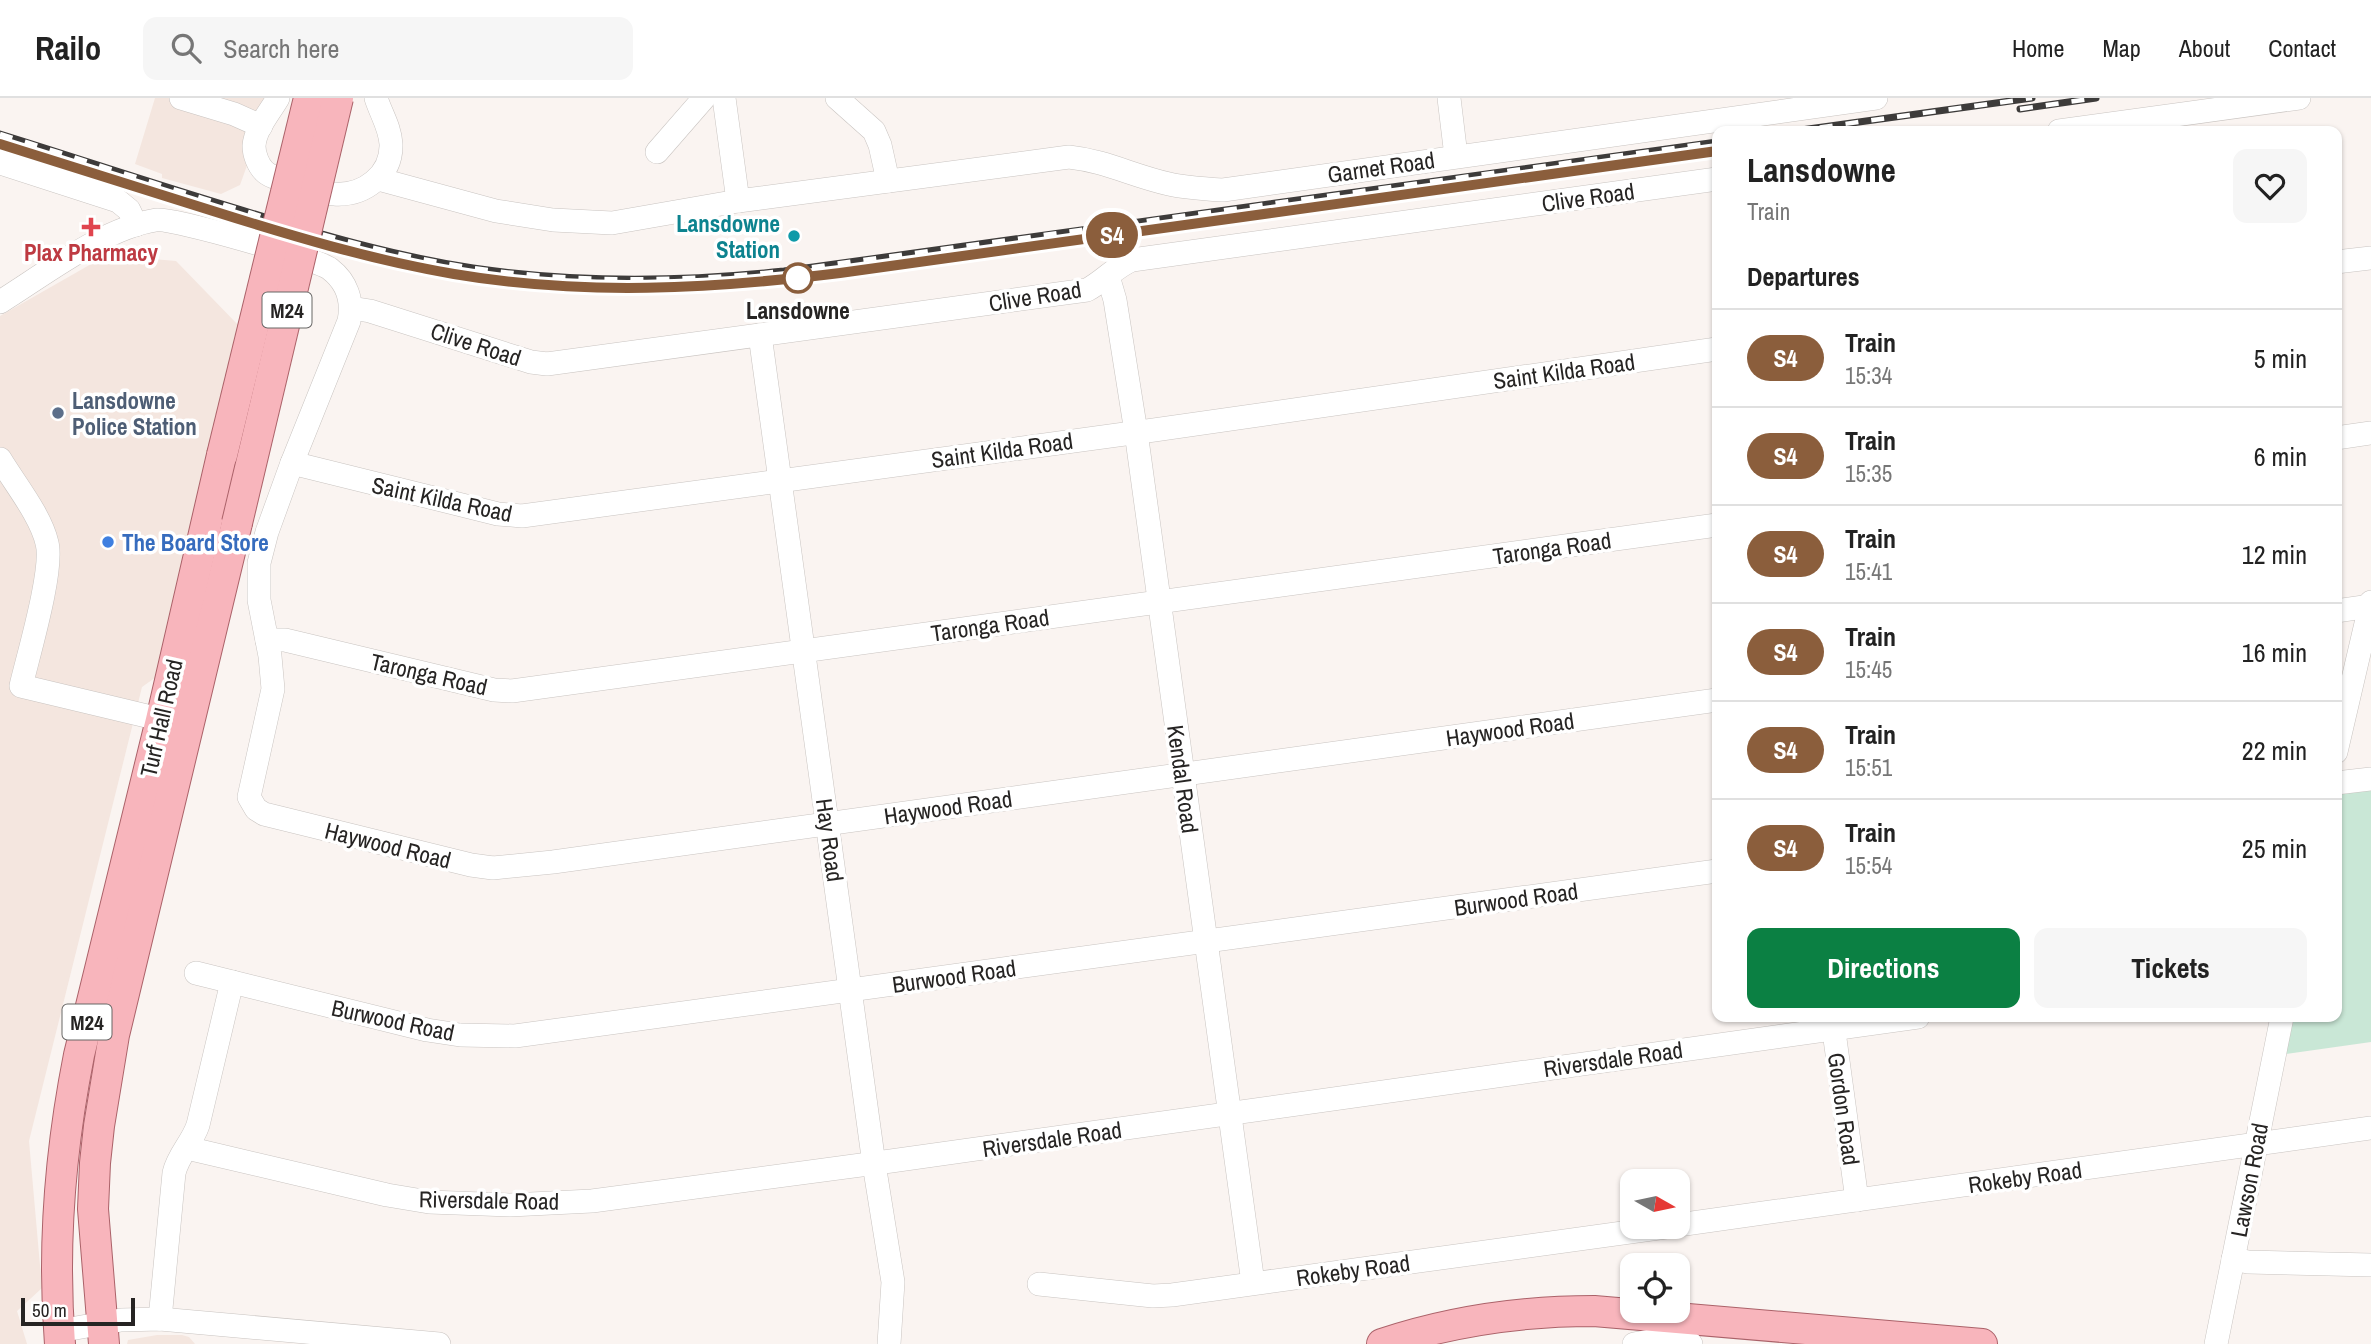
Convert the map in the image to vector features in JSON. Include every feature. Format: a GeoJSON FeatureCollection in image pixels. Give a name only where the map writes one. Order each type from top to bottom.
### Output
{"type":"FeatureCollection","features":[{"type":"Feature","properties":{"kind":"main road","name":"Turf Hall Road"},"geometry":{"type":"LineString","coordinates":[[103,1334],[93,1209],[94,1163],[114,1035],[175,723],[222,455],[309,98]]}},
{"type":"Feature","properties":{"kind":"main road","name":"Turf Hall Road"},"geometry":{"type":"LineString","coordinates":[[60,1337],[57,1225],[70,1100],[82,1043],[175,723],[237,523],[338,98]]}},
{"type":"Feature","properties":{"kind":"main road"},"geometry":{"type":"LineString","coordinates":[[1382,1344],[1451,1325],[1494,1317],[1557,1311],[1594,1311],[1982,1344]]}},
{"type":"Feature","properties":{"kind":"street"},"geometry":{"type":"LineString","coordinates":[[181,98],[234,114],[261,126]]}},
{"type":"Feature","properties":{"kind":"street"},"geometry":{"type":"LineString","coordinates":[[278,98],[261,126],[254,146],[260,165],[267,174],[336,195],[357,192],[378,179],[388,160],[391,140],[376,98]]}},
{"type":"Feature","properties":{"kind":"street"},"geometry":{"type":"LineString","coordinates":[[657,152],[704,98]]}},
{"type":"Feature","properties":{"kind":"street"},"geometry":{"type":"LineString","coordinates":[[724,98],[738,201]]}},
{"type":"Feature","properties":{"kind":"street"},"geometry":{"type":"LineString","coordinates":[[836,98],[874,131],[888,181]]}},
{"type":"Feature","properties":{"kind":"street"},"geometry":{"type":"LineString","coordinates":[[1449,98],[1456,156]]}},
{"type":"Feature","properties":{"kind":"street","name":"Garnet Road"},"geometry":{"type":"LineString","coordinates":[[378,179],[496,211],[593,223],[628,221],[738,201],[1069,157],[1118,167],[1167,184],[1223,190],[1876,98]]}},
{"type":"Feature","properties":{"kind":"street"},"geometry":{"type":"LineString","coordinates":[[2095,126],[2299,98]]}},
{"type":"Feature","properties":{"kind":"street"},"geometry":{"type":"LineString","coordinates":[[0,163],[118,201],[129,209],[136,225]]}},
{"type":"Feature","properties":{"kind":"street","name":"Clive Road"},"geometry":{"type":"LineString","coordinates":[[351,308],[370,311],[542,365],[1087,290],[1132,260],[1712,183]]}},
{"type":"Feature","properties":{"kind":"street"},"geometry":{"type":"LineString","coordinates":[[0,302],[108,236],[158,219],[319,263],[331,269],[343,283],[351,308],[349,321],[292,463],[267,532],[259,563],[259,600],[267,640]]}},
{"type":"Feature","properties":{"kind":"street"},"geometry":{"type":"LineString","coordinates":[[2342,261],[2371,258]]}},
{"type":"Feature","properties":{"kind":"street","name":"Kendal Road"},"geometry":{"type":"LineString","coordinates":[[1108,276],[1117,310],[1136,432],[1253,1283]]}},
{"type":"Feature","properties":{"kind":"street","name":"Hay Road"},"geometry":{"type":"LineString","coordinates":[[761,335],[874,1164],[893,1282],[889,1344]]}},
{"type":"Feature","properties":{"kind":"street","name":"Saint Kilda Road"},"geometry":{"type":"LineString","coordinates":[[292,463],[513,517],[1712,350]]}},
{"type":"Feature","properties":{"kind":"street"},"geometry":{"type":"LineString","coordinates":[[2342,437],[2371,433]]}},
{"type":"Feature","properties":{"kind":"street"},"geometry":{"type":"LineString","coordinates":[[0,459],[41,526],[48,547],[48,568],[21,686],[175,723]]}},
{"type":"Feature","properties":{"kind":"street","name":"Taronga Road"},"geometry":{"type":"LineString","coordinates":[[267,640],[291,642],[505,691],[1712,526]]}},
{"type":"Feature","properties":{"kind":"street"},"geometry":{"type":"LineString","coordinates":[[2342,610],[2371,605],[2342,727]]}},
{"type":"Feature","properties":{"kind":"street","name":"Haywood Road"},"geometry":{"type":"LineString","coordinates":[[267,640],[273,689],[249,794],[253,806],[260,813],[479,867],[493,868],[553,862],[1712,700]]}},
{"type":"Feature","properties":{"kind":"street"},"geometry":{"type":"LineString","coordinates":[[2342,782],[2371,779]]}},
{"type":"Feature","properties":{"kind":"street","name":"Burwood Road"},"geometry":{"type":"LineString","coordinates":[[196,973],[427,1030],[460,1035],[542,1034],[1712,872]]}},
{"type":"Feature","properties":{"kind":"street"},"geometry":{"type":"LineString","coordinates":[[160,1319],[174,1173],[177,1162],[198,1125],[232,982]]}},
{"type":"Feature","properties":{"kind":"street","name":"Lawson Road"},"geometry":{"type":"LineString","coordinates":[[2216,1344],[2280,1022]]}},
{"type":"Feature","properties":{"kind":"street","name":"Riversdale Road"},"geometry":{"type":"LineString","coordinates":[[187,1148],[387,1195],[429,1202],[510,1205],[592,1201],[874,1164],[1832,1023]]}},
{"type":"Feature","properties":{"kind":"street","name":"Gordon Road"},"geometry":{"type":"LineString","coordinates":[[1832,1023],[1857,1200]]}},
{"type":"Feature","properties":{"kind":"street","name":"Rokeby Road"},"geometry":{"type":"LineString","coordinates":[[1690,1223],[2371,1128]]}},
{"type":"Feature","properties":{"kind":"street","name":"Rokeby Road"},"geometry":{"type":"LineString","coordinates":[[1039,1284],[1158,1296],[1620,1233]]}},
{"type":"Feature","properties":{"kind":"street"},"geometry":{"type":"LineString","coordinates":[[2233,1259],[2248,1262],[2371,1265]]}},
{"type":"Feature","properties":{"kind":"street"},"geometry":{"type":"LineString","coordinates":[[60,1337],[103,1334],[121,1320],[160,1319],[212,1333],[439,1344]]}},
{"type":"Feature","properties":{"kind":"street"},"geometry":{"type":"LineString","coordinates":[[1634,1344],[1655,1340],[1691,1344]]}},
{"type":"Feature","properties":{"kind":"shaded area"},"geometry":{"type":"Polygon","coordinates":[[[155,98],[278,98],[254,146],[240,185],[221,194],[162,178],[162,174],[135,164],[155,98]]]}},
{"type":"Feature","properties":{"kind":"shaded area"},"geometry":{"type":"Polygon","coordinates":[[[107,255],[176,261],[240,327],[156,677],[142,687],[29,1141],[42,1288],[17,1311],[27,1344],[0,1344],[0,316],[107,255]]]}},
{"type":"Feature","properties":{"kind":"shaded area"},"geometry":{"type":"Polygon","coordinates":[[[157,1335],[182,1335],[189,1337],[195,1344],[127,1344],[128,1340],[157,1335]]]}},
{"type":"Feature","properties":{"kind":"green space"},"geometry":{"type":"Polygon","coordinates":[[[2371,786],[2371,1042],[2286,1054],[2292,1022],[2342,1022],[2342,791],[2371,786]]]}},
{"type":"Feature","properties":{"kind":"railway"},"geometry":{"type":"LineString","coordinates":[[1830,126],[2032,98]]}},
{"type":"Feature","properties":{"kind":"railway"},"geometry":{"type":"LineString","coordinates":[[2020,109],[2096,98]]}},
{"type":"Feature","properties":{"kind":"railway"},"geometry":{"type":"LineString","coordinates":[[0,134],[181,192],[385,251],[512,273],[628,279],[784,271],[1712,143]]}},
{"type":"Feature","properties":{"kind":"train","name":"S4"},"geometry":{"type":"LineString","coordinates":[[0,144],[258,225],[364,255],[457,275],[552,286],[626,289],[704,287],[840,273],[1712,152]]}},
{"type":"Feature","properties":{"kind":"place","name":"Plax Pharmacy"},"geometry":{"type":"Point","coordinates":[91,227]}},
{"type":"Feature","properties":{"kind":"place","name":"Lansdowne Station"},"geometry":{"type":"Point","coordinates":[794,236]}},
{"type":"Feature","properties":{"kind":"place","name":"Lansdowne"},"geometry":{"type":"Point","coordinates":[798,278]}},
{"type":"Feature","properties":{"kind":"place","name":"Lansdowne Police Station"},"geometry":{"type":"Point","coordinates":[58,413]}},
{"type":"Feature","properties":{"kind":"place","name":"The Board Store"},"geometry":{"type":"Point","coordinates":[108,542]}}]}
